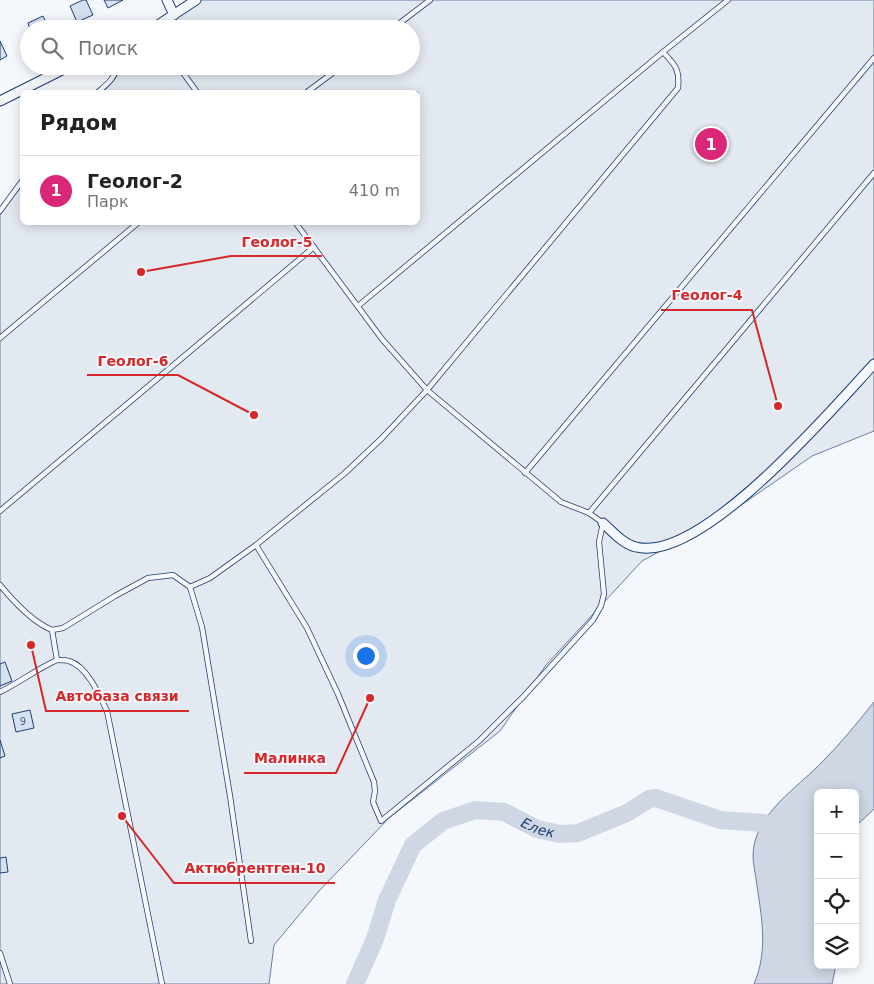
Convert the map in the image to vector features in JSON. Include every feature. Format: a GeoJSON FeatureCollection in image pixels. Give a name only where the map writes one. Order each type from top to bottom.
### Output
{"type":"FeatureCollection","features":[{"type":"Feature","properties":{"kind":"street"},"geometry":{"type":"LineString","coordinates":[[167,0],[174,15]]}},
{"type":"Feature","properties":{"kind":"street"},"geometry":{"type":"LineString","coordinates":[[166,20],[196,0]]}},
{"type":"Feature","properties":{"kind":"street"},"geometry":{"type":"LineString","coordinates":[[22,90],[52,75]]}},
{"type":"Feature","properties":{"kind":"street"},"geometry":{"type":"LineString","coordinates":[[0,101],[20,91]]}},
{"type":"Feature","properties":{"kind":"street"},"geometry":{"type":"LineString","coordinates":[[603,523],[626,544],[638,548],[670,544],[691,534],[728,510],[756,487],[792,452],[874,364]]}},
{"type":"Feature","properties":{"kind":"lane"},"geometry":{"type":"LineString","coordinates":[[404,20],[430,0]]}},
{"type":"Feature","properties":{"kind":"lane"},"geometry":{"type":"LineString","coordinates":[[358,306],[728,0]]}},
{"type":"Feature","properties":{"kind":"lane"},"geometry":{"type":"LineString","coordinates":[[190,587],[210,578],[256,545],[346,473],[427,390],[678,88],[679,75],[674,64],[663,52]]}},
{"type":"Feature","properties":{"kind":"lane"},"geometry":{"type":"LineString","coordinates":[[525,473],[874,58]]}},
{"type":"Feature","properties":{"kind":"lane"},"geometry":{"type":"LineString","coordinates":[[100,90],[114,75]]}},
{"type":"Feature","properties":{"kind":"lane"},"geometry":{"type":"LineString","coordinates":[[185,75],[196,90]]}},
{"type":"Feature","properties":{"kind":"lane"},"geometry":{"type":"LineString","coordinates":[[310,90],[330,75]]}},
{"type":"Feature","properties":{"kind":"lane"},"geometry":{"type":"LineString","coordinates":[[589,513],[874,173]]}},
{"type":"Feature","properties":{"kind":"lane"},"geometry":{"type":"LineString","coordinates":[[0,211],[20,184]]}},
{"type":"Feature","properties":{"kind":"lane"},"geometry":{"type":"LineString","coordinates":[[0,338],[135,225]]}},
{"type":"Feature","properties":{"kind":"lane"},"geometry":{"type":"LineString","coordinates":[[256,545],[306,628],[338,694],[374,782],[375,791],[372,802],[381,821],[479,741],[593,620],[601,606],[604,594],[599,542],[603,523],[589,513],[561,502],[427,390],[382,339],[297,225]]}},
{"type":"Feature","properties":{"kind":"lane"},"geometry":{"type":"LineString","coordinates":[[0,511],[314,248]]}},
{"type":"Feature","properties":{"kind":"lane"},"geometry":{"type":"LineString","coordinates":[[0,585],[40,625],[52,630],[63,628],[148,578],[173,575],[190,587],[202,627],[230,796],[251,941]]}},
{"type":"Feature","properties":{"kind":"lane"},"geometry":{"type":"LineString","coordinates":[[52,630],[57,660]]}},
{"type":"Feature","properties":{"kind":"lane"},"geometry":{"type":"LineString","coordinates":[[0,692],[22,681],[43,666],[57,660],[71,661],[84,671],[95,686],[107,711],[162,984]]}},
{"type":"Feature","properties":{"kind":"lane"},"geometry":{"type":"LineString","coordinates":[[0,953],[10,984]]}},
{"type":"Feature","properties":{"kind":"shaded area"},"geometry":{"type":"Polygon","coordinates":[[[200,0],[874,0],[874,431],[812,456],[724,517],[642,561],[546,665],[500,731],[389,818],[319,891],[274,945],[269,984],[0,984],[0,215],[20,188],[20,225],[420,225],[420,90],[105,90],[117,75],[420,75],[420,20],[173,20],[200,0]]]}},
{"type":"Feature","properties":{"kind":"shaded area"},"geometry":{"type":"Polygon","coordinates":[[[874,702],[874,809],[859,823],[859,789],[814,789],[814,969],[835,969],[832,984],[754,984],[759,971],[763,945],[762,919],[753,856],[755,841],[769,814],[779,802],[814,770],[850,732],[874,702]]]}},
{"type":"Feature","properties":{"kind":"building"},"geometry":{"type":"Polygon","coordinates":[[[86,0],[93,15],[82,20],[76,20],[70,6],[86,0]]]}},
{"type":"Feature","properties":{"kind":"building"},"geometry":{"type":"Polygon","coordinates":[[[104,0],[123,0],[108,8],[104,0]]]}},
{"type":"Feature","properties":{"kind":"building"},"geometry":{"type":"Polygon","coordinates":[[[43,16],[45,20],[34,20],[43,16]]]}},
{"type":"Feature","properties":{"kind":"building"},"geometry":{"type":"Polygon","coordinates":[[[0,41],[7,56],[0,60],[0,41]]]}},
{"type":"Feature","properties":{"kind":"building"},"geometry":{"type":"Polygon","coordinates":[[[5,662],[12,681],[0,686],[0,664],[5,662]]]}},
{"type":"Feature","properties":{"kind":"building"},"geometry":{"type":"Polygon","coordinates":[[[30,710],[34,728],[16,732],[12,714],[30,710]]]}},
{"type":"Feature","properties":{"kind":"building"},"geometry":{"type":"Polygon","coordinates":[[[0,740],[5,756],[0,758],[0,740]]]}},
{"type":"Feature","properties":{"kind":"building"},"geometry":{"type":"Polygon","coordinates":[[[6,857],[8,872],[0,873],[0,858],[6,857]]]}},
{"type":"Feature","properties":{"kind":"waterway","name":"Елек"},"geometry":{"type":"LineString","coordinates":[[355,984],[375,939],[387,900],[413,845],[443,821],[475,810],[504,812],[537,829],[560,834],[578,833],[627,813],[649,799],[656,798],[720,820],[764,823],[785,828]]}},
{"type":"Feature","properties":{"kind":"place","name":"Геолог-2"},"geometry":{"type":"Point","coordinates":[711,144]}},
{"type":"Feature","properties":{"kind":"place","name":"Геолог-5"},"geometry":{"type":"Point","coordinates":[141,272]}},
{"type":"Feature","properties":{"kind":"place","name":"Геолог-4"},"geometry":{"type":"Point","coordinates":[778,406]}},
{"type":"Feature","properties":{"kind":"place","name":"Геолог-6"},"geometry":{"type":"Point","coordinates":[254,415]}},
{"type":"Feature","properties":{"kind":"place","name":"Автобаза связи"},"geometry":{"type":"Point","coordinates":[31,645]}},
{"type":"Feature","properties":{"kind":"place","name":"Малинка"},"geometry":{"type":"Point","coordinates":[370,698]}},
{"type":"Feature","properties":{"kind":"place","name":"Актюбрентген-10"},"geometry":{"type":"Point","coordinates":[122,816]}}]}
